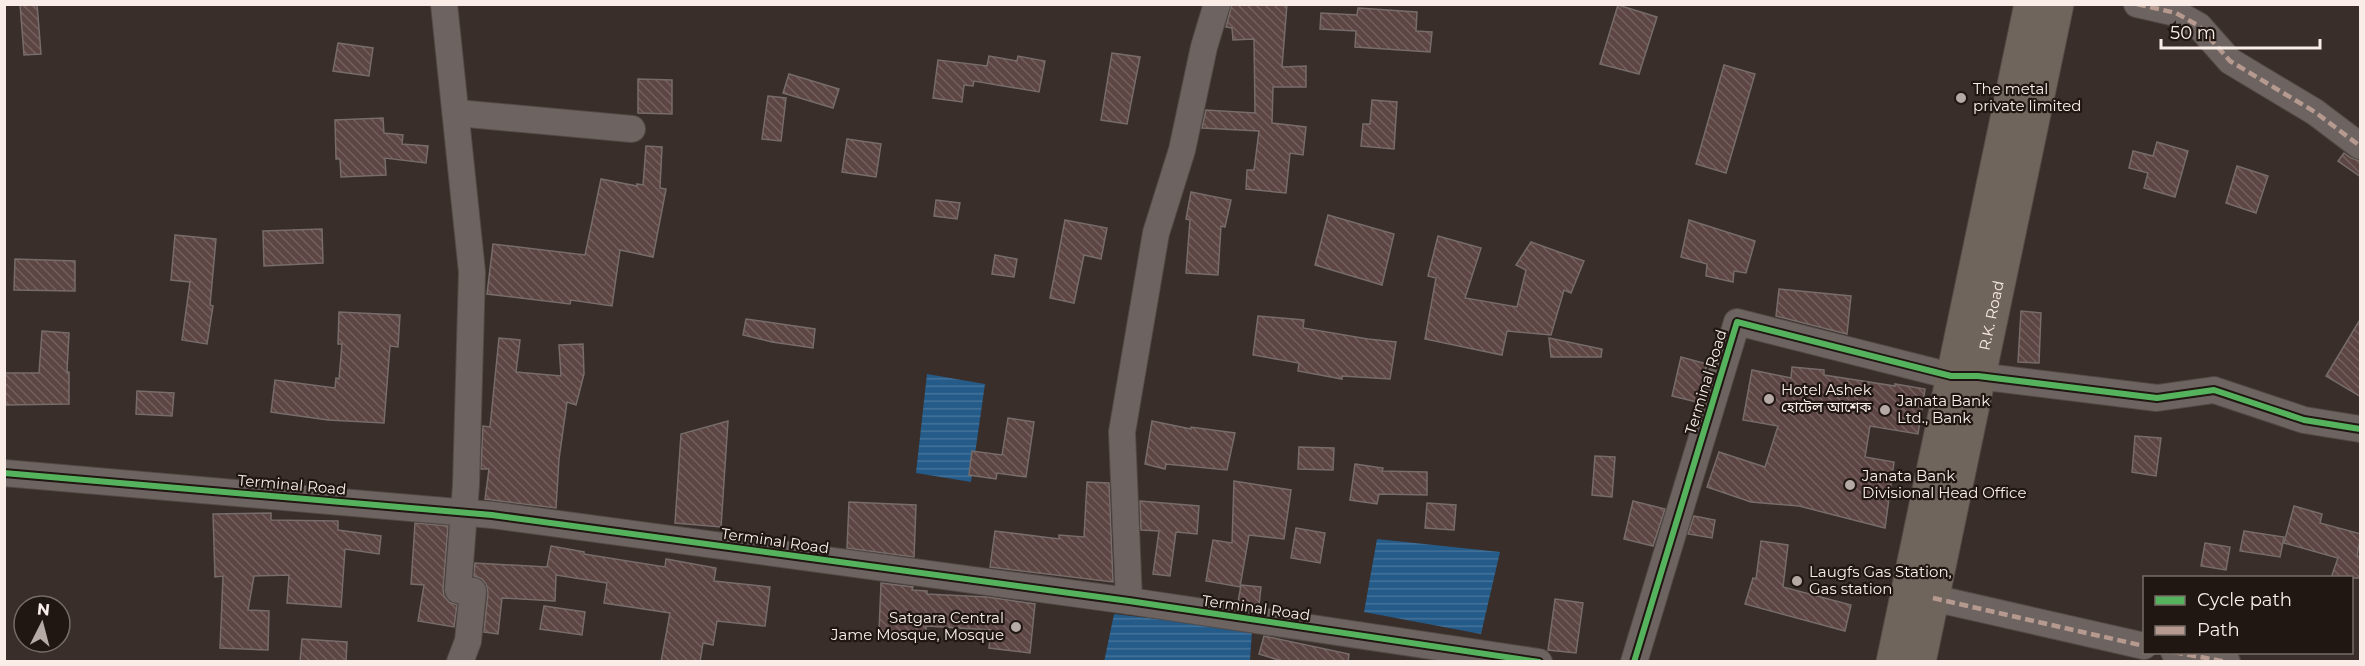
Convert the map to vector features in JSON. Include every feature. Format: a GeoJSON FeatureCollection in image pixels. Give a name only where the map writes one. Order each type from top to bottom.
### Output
{"type":"FeatureCollection","features":[{"type":"Feature","properties":{"kind":"highway","name":"R.K. Road"},"geometry":{"type":"LineString","coordinates":[[1919,662],[1933,598],[1964,376],[2031,4]]}},
{"type":"Feature","properties":{"kind":"highway","name":"R.K. Road"},"geometry":{"type":"LineString","coordinates":[[1893,662],[2057,4]]}},
{"type":"Feature","properties":{"kind":"street"},"geometry":{"type":"LineString","coordinates":[[444,4],[472,272],[464,512],[458,590],[473,591],[468,641],[460,662]]}},
{"type":"Feature","properties":{"kind":"street"},"geometry":{"type":"LineString","coordinates":[[1129,601],[1122,432],[1156,233],[1182,150],[1204,47],[1216,4]]}},
{"type":"Feature","properties":{"kind":"street"},"geometry":{"type":"LineString","coordinates":[[2137,4],[2176,13],[2199,26],[2230,61],[2314,112],[2361,146]]}},
{"type":"Feature","properties":{"kind":"street"},"geometry":{"type":"LineString","coordinates":[[457,113],[632,129]]}},
{"type":"Feature","properties":{"kind":"street","name":"Terminal Road"},"geometry":{"type":"LineString","coordinates":[[1634,662],[1737,322],[1964,376]]}},
{"type":"Feature","properties":{"kind":"street"},"geometry":{"type":"LineString","coordinates":[[1964,376],[2157,398],[2214,390],[2304,420],[2361,429]]}},
{"type":"Feature","properties":{"kind":"street","name":"Terminal Road"},"geometry":{"type":"LineString","coordinates":[[4,473],[464,512],[1129,601],[1539,662]]}},
{"type":"Feature","properties":{"kind":"street"},"geometry":{"type":"LineString","coordinates":[[1933,598],[2143,646]]}},
{"type":"Feature","properties":{"kind":"street"},"geometry":{"type":"LineString","coordinates":[[2185,654],[2227,662]]}},
{"type":"Feature","properties":{"kind":"water"},"geometry":{"type":"Polygon","coordinates":[[[927,374],[985,384],[971,482],[916,473],[927,374]]]}},
{"type":"Feature","properties":{"kind":"water"},"geometry":{"type":"Polygon","coordinates":[[[1377,539],[1500,552],[1481,634],[1364,612],[1377,539]]]}},
{"type":"Feature","properties":{"kind":"water"},"geometry":{"type":"Polygon","coordinates":[[[1114,614],[1252,630],[1250,661],[1104,662],[1114,614]]]}},
{"type":"Feature","properties":{"kind":"building"},"geometry":{"type":"Polygon","coordinates":[[[20,4],[37,4],[41,54],[24,55],[20,4]]]}},
{"type":"Feature","properties":{"kind":"building"},"geometry":{"type":"Polygon","coordinates":[[[1232,4],[1287,4],[1282,67],[1306,66],[1306,87],[1273,87],[1272,123],[1306,127],[1303,155],[1290,153],[1286,193],[1246,189],[1247,170],[1254,170],[1259,131],[1202,128],[1206,110],[1255,113],[1254,39],[1233,40],[1232,28],[1226,27],[1232,4]]]}},
{"type":"Feature","properties":{"kind":"building"},"geometry":{"type":"Polygon","coordinates":[[[1618,5],[1657,17],[1639,74],[1600,64],[1618,5]]]}},
{"type":"Feature","properties":{"kind":"building"},"geometry":{"type":"Polygon","coordinates":[[[1358,8],[1417,12],[1416,31],[1432,32],[1430,52],[1355,47],[1356,31],[1320,29],[1321,13],[1357,15],[1358,8]]]}},
{"type":"Feature","properties":{"kind":"building"},"geometry":{"type":"Polygon","coordinates":[[[338,43],[373,48],[369,76],[333,71],[338,43]]]}},
{"type":"Feature","properties":{"kind":"building"},"geometry":{"type":"Polygon","coordinates":[[[1112,53],[1140,57],[1127,124],[1101,120],[1112,53]]]}},
{"type":"Feature","properties":{"kind":"building"},"geometry":{"type":"Polygon","coordinates":[[[989,56],[1017,61],[1018,56],[1045,61],[1039,92],[974,81],[973,86],[964,85],[962,102],[933,98],[938,60],[987,66],[989,56]]]}},
{"type":"Feature","properties":{"kind":"building"},"geometry":{"type":"Polygon","coordinates":[[[1724,65],[1755,74],[1726,173],[1696,164],[1724,65]]]}},
{"type":"Feature","properties":{"kind":"building"},"geometry":{"type":"Polygon","coordinates":[[[789,74],[839,89],[833,108],[783,93],[789,74]]]}},
{"type":"Feature","properties":{"kind":"building"},"geometry":{"type":"Polygon","coordinates":[[[638,79],[672,80],[672,114],[638,113],[638,79]]]}},
{"type":"Feature","properties":{"kind":"building"},"geometry":{"type":"Polygon","coordinates":[[[768,96],[786,98],[781,141],[762,139],[768,96]]]}},
{"type":"Feature","properties":{"kind":"building"},"geometry":{"type":"Polygon","coordinates":[[[1372,100],[1397,102],[1394,149],[1361,146],[1363,124],[1370,124],[1372,100]]]}},
{"type":"Feature","properties":{"kind":"building"},"geometry":{"type":"Polygon","coordinates":[[[383,118],[384,133],[403,135],[402,144],[428,146],[426,163],[385,158],[386,175],[341,177],[340,159],[336,159],[335,120],[383,118]]]}},
{"type":"Feature","properties":{"kind":"building"},"geometry":{"type":"Polygon","coordinates":[[[847,139],[881,144],[876,177],[842,172],[847,139]]]}},
{"type":"Feature","properties":{"kind":"building"},"geometry":{"type":"Polygon","coordinates":[[[2157,142],[2188,151],[2175,197],[2144,188],[2148,173],[2129,168],[2133,151],[2153,156],[2157,142]]]}},
{"type":"Feature","properties":{"kind":"building"},"geometry":{"type":"Polygon","coordinates":[[[646,146],[662,147],[660,188],[666,189],[653,257],[620,250],[612,306],[571,300],[570,304],[487,294],[493,244],[585,255],[601,179],[637,186],[637,184],[643,185],[646,146]]]}},
{"type":"Feature","properties":{"kind":"building"},"geometry":{"type":"Polygon","coordinates":[[[2344,153],[2361,161],[2361,177],[2338,161],[2344,153]]]}},
{"type":"Feature","properties":{"kind":"building"},"geometry":{"type":"Polygon","coordinates":[[[2237,166],[2268,176],[2256,213],[2226,203],[2237,166]]]}},
{"type":"Feature","properties":{"kind":"building"},"geometry":{"type":"Polygon","coordinates":[[[1191,192],[1231,200],[1225,227],[1221,226],[1218,275],[1186,273],[1190,220],[1186,219],[1191,192]]]}},
{"type":"Feature","properties":{"kind":"building"},"geometry":{"type":"Polygon","coordinates":[[[936,200],[960,203],[957,219],[934,216],[936,200]]]}},
{"type":"Feature","properties":{"kind":"building"},"geometry":{"type":"Polygon","coordinates":[[[1328,215],[1394,234],[1382,285],[1315,265],[1328,215]]]}},
{"type":"Feature","properties":{"kind":"building"},"geometry":{"type":"Polygon","coordinates":[[[1065,220],[1107,228],[1101,259],[1084,255],[1074,303],[1050,298],[1065,220]]]}},
{"type":"Feature","properties":{"kind":"building"},"geometry":{"type":"Polygon","coordinates":[[[1689,220],[1755,241],[1746,273],[1734,271],[1733,282],[1706,276],[1707,264],[1681,257],[1689,220]]]}},
{"type":"Feature","properties":{"kind":"building"},"geometry":{"type":"Polygon","coordinates":[[[322,229],[323,263],[264,266],[263,231],[322,229]]]}},
{"type":"Feature","properties":{"kind":"building"},"geometry":{"type":"Polygon","coordinates":[[[175,235],[216,239],[210,305],[213,306],[207,344],[182,340],[190,282],[171,280],[175,235]]]}},
{"type":"Feature","properties":{"kind":"building"},"geometry":{"type":"Polygon","coordinates":[[[1438,236],[1481,248],[1465,298],[1517,307],[1526,270],[1516,265],[1531,242],[1584,261],[1571,293],[1564,290],[1551,335],[1507,331],[1502,355],[1425,339],[1436,278],[1428,276],[1438,236]]]}},
{"type":"Feature","properties":{"kind":"building"},"geometry":{"type":"Polygon","coordinates":[[[995,255],[1017,259],[1014,277],[992,274],[995,255]]]}},
{"type":"Feature","properties":{"kind":"building"},"geometry":{"type":"Polygon","coordinates":[[[15,259],[75,261],[75,291],[14,290],[15,259]]]}},
{"type":"Feature","properties":{"kind":"building"},"geometry":{"type":"Polygon","coordinates":[[[1779,289],[1851,296],[1847,334],[1776,316],[1779,289]]]}},
{"type":"Feature","properties":{"kind":"building"},"geometry":{"type":"Polygon","coordinates":[[[2021,311],[2041,313],[2039,363],[2018,362],[2021,311]]]}},
{"type":"Feature","properties":{"kind":"building"},"geometry":{"type":"Polygon","coordinates":[[[339,312],[400,315],[398,347],[390,346],[384,423],[328,420],[271,412],[275,380],[335,388],[336,378],[339,379],[342,344],[338,344],[339,312]]]}},
{"type":"Feature","properties":{"kind":"building"},"geometry":{"type":"Polygon","coordinates":[[[1258,316],[1304,320],[1303,328],[1396,342],[1390,379],[1342,376],[1342,379],[1298,371],[1299,363],[1253,355],[1258,316]]]}},
{"type":"Feature","properties":{"kind":"building"},"geometry":{"type":"Polygon","coordinates":[[[2361,318],[2361,397],[2326,376],[2361,318]]]}},
{"type":"Feature","properties":{"kind":"building"},"geometry":{"type":"Polygon","coordinates":[[[746,319],[815,329],[813,348],[743,335],[746,319]]]}},
{"type":"Feature","properties":{"kind":"building"},"geometry":{"type":"Polygon","coordinates":[[[42,331],[69,333],[67,372],[69,372],[69,404],[4,405],[4,373],[39,373],[42,331]]]}},
{"type":"Feature","properties":{"kind":"building"},"geometry":{"type":"Polygon","coordinates":[[[499,338],[520,340],[516,372],[561,376],[559,345],[583,344],[584,374],[576,405],[567,402],[559,459],[556,508],[485,499],[489,469],[481,469],[483,426],[490,427],[499,338]]]}},
{"type":"Feature","properties":{"kind":"building"},"geometry":{"type":"Polygon","coordinates":[[[1549,338],[1602,349],[1601,357],[1551,357],[1549,338]]]}},
{"type":"Feature","properties":{"kind":"building"},"geometry":{"type":"Polygon","coordinates":[[[1681,357],[1707,364],[1697,402],[1672,396],[1681,357]]]}},
{"type":"Feature","properties":{"kind":"building"},"geometry":{"type":"Polygon","coordinates":[[[1792,367],[1824,370],[1824,375],[1925,389],[1918,434],[1870,426],[1865,457],[1894,462],[1885,528],[1799,506],[1751,502],[1707,487],[1719,452],[1765,467],[1778,426],[1743,420],[1752,370],[1791,378],[1792,367]]]}},
{"type":"Feature","properties":{"kind":"building"},"geometry":{"type":"Polygon","coordinates":[[[137,391],[174,393],[172,416],[136,414],[137,391]]]}},
{"type":"Feature","properties":{"kind":"building"},"geometry":{"type":"Polygon","coordinates":[[[1008,418],[1034,422],[1026,477],[997,473],[996,479],[969,475],[972,451],[1002,455],[1008,418]]]}},
{"type":"Feature","properties":{"kind":"building"},"geometry":{"type":"Polygon","coordinates":[[[728,421],[721,527],[675,523],[681,434],[728,421]]]}},
{"type":"Feature","properties":{"kind":"building"},"geometry":{"type":"Polygon","coordinates":[[[1152,421],[1191,429],[1191,427],[1235,433],[1227,470],[1166,464],[1165,469],[1145,464],[1152,421]]]}},
{"type":"Feature","properties":{"kind":"building"},"geometry":{"type":"Polygon","coordinates":[[[2135,436],[2161,438],[2156,476],[2132,472],[2135,436]]]}},
{"type":"Feature","properties":{"kind":"building"},"geometry":{"type":"Polygon","coordinates":[[[1299,447],[1334,448],[1333,470],[1298,469],[1299,447]]]}},
{"type":"Feature","properties":{"kind":"building"},"geometry":{"type":"Polygon","coordinates":[[[1595,456],[1615,457],[1612,497],[1592,495],[1595,456]]]}},
{"type":"Feature","properties":{"kind":"building"},"geometry":{"type":"Polygon","coordinates":[[[1355,464],[1383,468],[1382,471],[1427,472],[1427,495],[1379,494],[1377,504],[1350,500],[1355,464]]]}},
{"type":"Feature","properties":{"kind":"building"},"geometry":{"type":"Polygon","coordinates":[[[1234,481],[1291,490],[1284,539],[1249,535],[1240,587],[1206,581],[1213,540],[1232,543],[1234,481]]]}},
{"type":"Feature","properties":{"kind":"building"},"geometry":{"type":"Polygon","coordinates":[[[1087,482],[1109,483],[1113,582],[990,567],[995,531],[1059,539],[1059,535],[1084,537],[1087,482]]]}},
{"type":"Feature","properties":{"kind":"building"},"geometry":{"type":"Polygon","coordinates":[[[1140,501],[1199,506],[1197,534],[1176,532],[1170,576],[1153,574],[1159,531],[1141,530],[1140,501]]]}},
{"type":"Feature","properties":{"kind":"building"},"geometry":{"type":"Polygon","coordinates":[[[1633,501],[1665,509],[1653,546],[1624,539],[1633,501]]]}},
{"type":"Feature","properties":{"kind":"building"},"geometry":{"type":"Polygon","coordinates":[[[849,502],[916,505],[914,557],[847,548],[849,502]]]}},
{"type":"Feature","properties":{"kind":"building"},"geometry":{"type":"Polygon","coordinates":[[[1427,503],[1456,505],[1454,530],[1425,528],[1427,503]]]}},
{"type":"Feature","properties":{"kind":"building"},"geometry":{"type":"Polygon","coordinates":[[[2294,506],[2322,514],[2320,523],[2361,534],[2357,556],[2361,557],[2361,578],[2332,576],[2338,558],[2284,543],[2294,506]]]}},
{"type":"Feature","properties":{"kind":"building"},"geometry":{"type":"Polygon","coordinates":[[[271,513],[271,520],[338,521],[338,530],[381,536],[379,554],[345,549],[341,607],[287,603],[289,575],[254,576],[248,610],[269,611],[268,650],[220,648],[223,576],[215,577],[213,514],[271,513]]]}},
{"type":"Feature","properties":{"kind":"building"},"geometry":{"type":"Polygon","coordinates":[[[1694,516],[1715,520],[1712,538],[1688,534],[1694,516]]]}},
{"type":"Feature","properties":{"kind":"building"},"geometry":{"type":"Polygon","coordinates":[[[415,523],[448,526],[443,589],[444,596],[449,602],[457,605],[454,627],[418,621],[424,585],[411,584],[415,523]]]}},
{"type":"Feature","properties":{"kind":"building"},"geometry":{"type":"Polygon","coordinates":[[[1296,528],[1325,533],[1320,563],[1291,558],[1296,528]]]}},
{"type":"Feature","properties":{"kind":"building"},"geometry":{"type":"Polygon","coordinates":[[[2244,531],[2284,537],[2280,557],[2240,551],[2244,531]]]}},
{"type":"Feature","properties":{"kind":"building"},"geometry":{"type":"Polygon","coordinates":[[[1761,541],[1788,545],[1783,587],[1851,605],[1845,631],[1745,604],[1753,578],[1756,579],[1761,541]]]}},
{"type":"Feature","properties":{"kind":"building"},"geometry":{"type":"Polygon","coordinates":[[[2205,543],[2230,547],[2226,570],[2201,566],[2205,543]]]}},
{"type":"Feature","properties":{"kind":"building"},"geometry":{"type":"Polygon","coordinates":[[[551,546],[584,552],[584,554],[665,567],[666,559],[716,568],[714,581],[770,587],[765,626],[717,621],[713,645],[703,643],[700,662],[661,662],[670,613],[604,603],[607,583],[556,575],[555,601],[502,598],[498,634],[484,632],[488,592],[482,579],[474,576],[475,563],[547,567],[551,546]]]}},
{"type":"Feature","properties":{"kind":"building"},"geometry":{"type":"Polygon","coordinates":[[[881,583],[913,587],[912,590],[927,591],[927,594],[987,597],[1035,604],[1030,653],[989,648],[991,630],[926,626],[926,634],[879,632],[881,583]]]}},
{"type":"Feature","properties":{"kind":"building"},"geometry":{"type":"Polygon","coordinates":[[[1241,585],[1261,587],[1259,605],[1238,602],[1241,585]]]}},
{"type":"Feature","properties":{"kind":"building"},"geometry":{"type":"Polygon","coordinates":[[[1555,599],[1583,603],[1576,653],[1548,650],[1555,599]]]}},
{"type":"Feature","properties":{"kind":"building"},"geometry":{"type":"Polygon","coordinates":[[[544,606],[585,612],[582,635],[540,629],[544,606]]]}},
{"type":"Feature","properties":{"kind":"building"},"geometry":{"type":"Polygon","coordinates":[[[1264,636],[1349,654],[1348,662],[1285,662],[1259,654],[1264,636]]]}},
{"type":"Feature","properties":{"kind":"building"},"geometry":{"type":"Polygon","coordinates":[[[302,639],[347,642],[346,662],[300,662],[302,639]]]}},
{"type":"Feature","properties":{"kind":"marked path"},"geometry":{"type":"LineString","coordinates":[[2137,4],[2176,13],[2199,26],[2230,61],[2315,112],[2360,146]]}},
{"type":"Feature","properties":{"kind":"marked path"},"geometry":{"type":"LineString","coordinates":[[1933,598],[2143,646]]}},
{"type":"Feature","properties":{"kind":"marked path"},"geometry":{"type":"LineString","coordinates":[[2185,654],[2227,662]]}},
{"type":"Feature","properties":{"kind":"cycle path"},"geometry":{"type":"LineString","coordinates":[[1634,662],[1737,322],[1951,376],[1978,376],[2157,398],[2214,390],[2304,420],[2360,429]]}},
{"type":"Feature","properties":{"kind":"cycle path"},"geometry":{"type":"LineString","coordinates":[[4,473],[492,515],[1129,601],[1539,662]]}},
{"type":"Feature","properties":{"kind":"place","name":"The metal private limited"},"geometry":{"type":"Point","coordinates":[1961,98]}},
{"type":"Feature","properties":{"kind":"place","name":"Hotel Ashek হোটেল আশেক"},"geometry":{"type":"Point","coordinates":[1769,399]}},
{"type":"Feature","properties":{"kind":"place","name":"Janata Bank Ltd., Bank"},"geometry":{"type":"Point","coordinates":[1885,410]}},
{"type":"Feature","properties":{"kind":"place","name":"Janata Bank Divisional Head Office"},"geometry":{"type":"Point","coordinates":[1850,485]}},
{"type":"Feature","properties":{"kind":"place","name":"Laugfs Gas Station, Gas station"},"geometry":{"type":"Point","coordinates":[1797,581]}},
{"type":"Feature","properties":{"kind":"place","name":"Satgara Central Jame Mosque, Mosque"},"geometry":{"type":"Point","coordinates":[1016,627]}}]}
